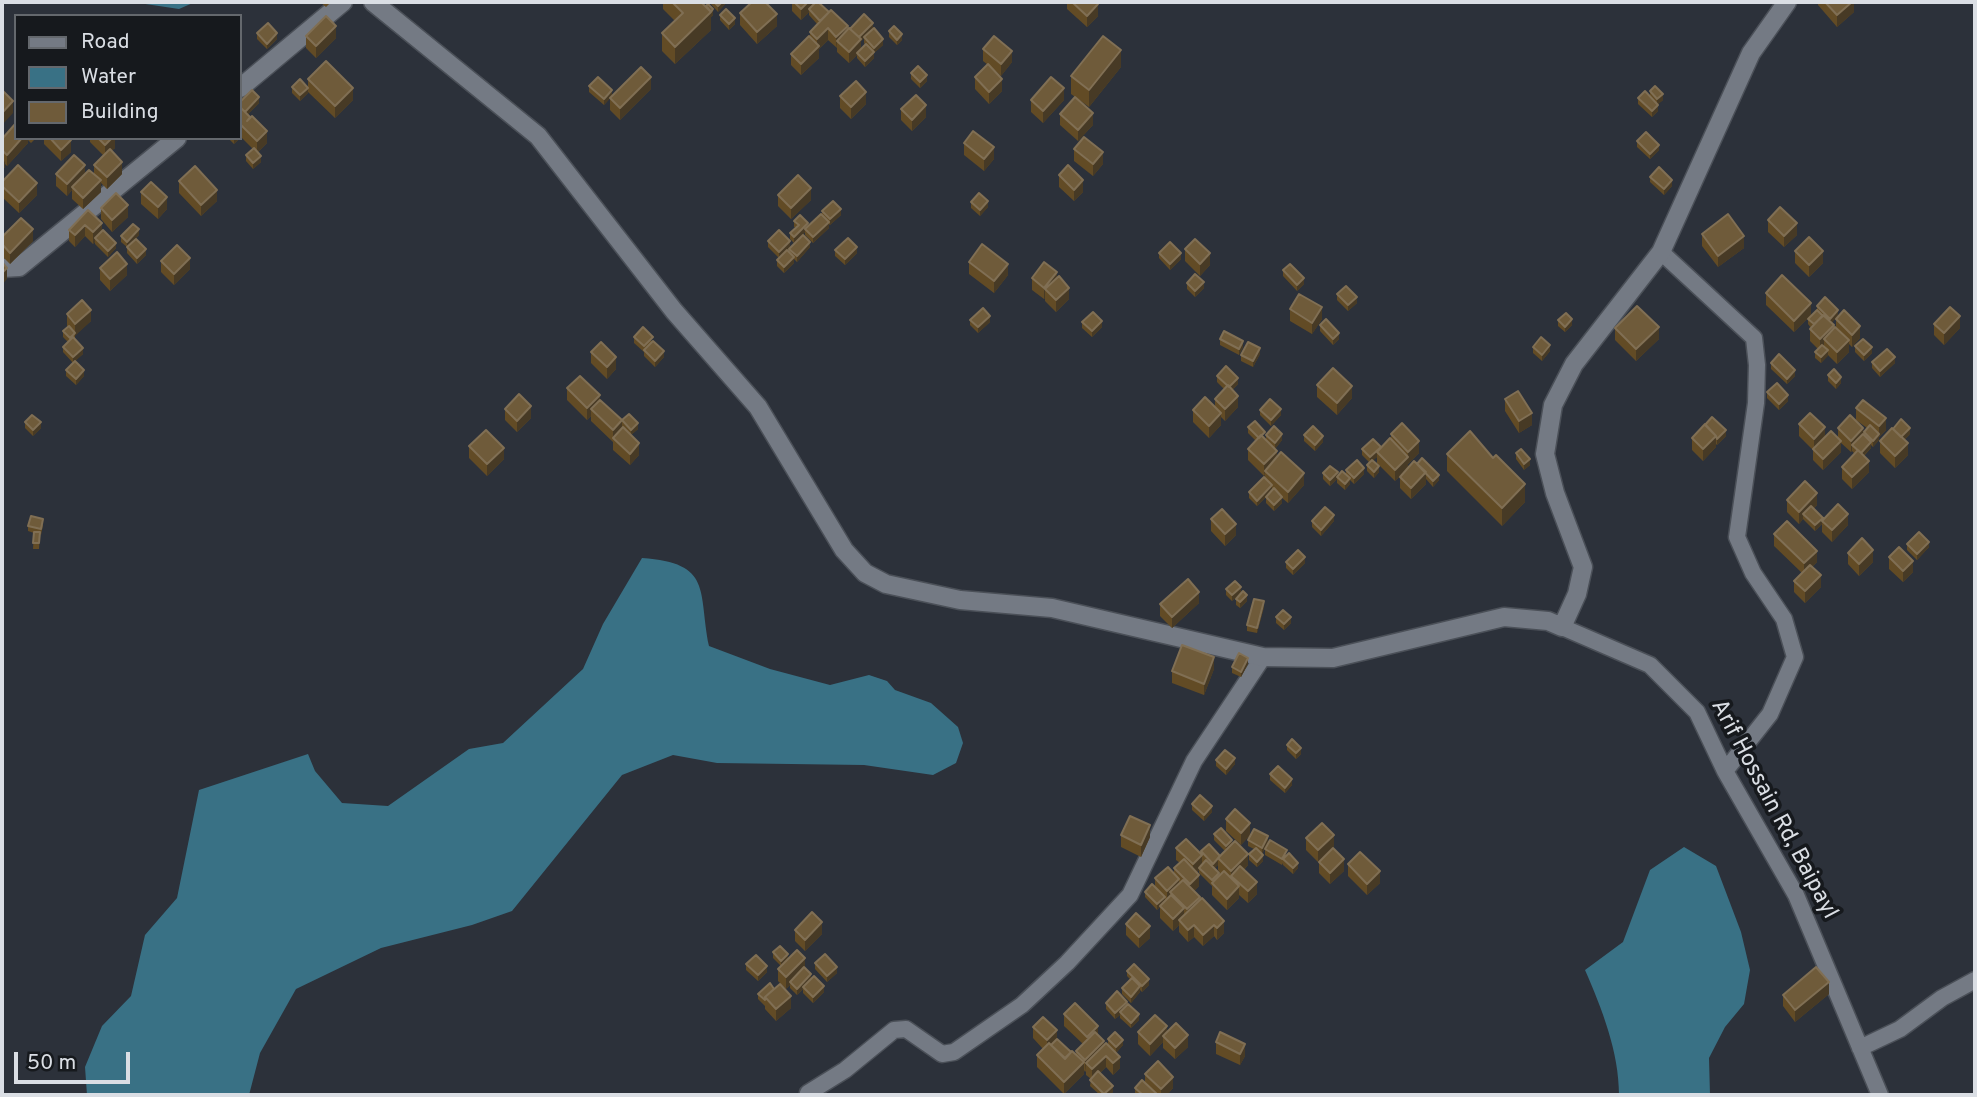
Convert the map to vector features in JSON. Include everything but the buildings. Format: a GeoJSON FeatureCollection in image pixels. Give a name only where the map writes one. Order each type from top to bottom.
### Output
{"type":"FeatureCollection","features":[{"type":"Feature","properties":{"kind":"street"},"geometry":{"type":"LineString","coordinates":[[242,86],[342,2]]}},
{"type":"Feature","properties":{"kind":"street","name":"Arif Hossain Rd, Baipayl"},"geometry":{"type":"LineString","coordinates":[[373,2],[538,136],[674,311],[758,407],[844,550],[865,573],[886,584],[915,592],[1052,608],[1263,657],[1333,658],[1504,617],[1548,621],[1650,665],[1697,712],[1725,771],[1796,895],[1880,1095]]}},
{"type":"Feature","properties":{"kind":"street"},"geometry":{"type":"LineString","coordinates":[[1562,627],[1577,594],[1583,567],[1555,493],[1545,454],[1553,405],[1574,364],[1661,252],[1751,53],[1787,2]]}},
{"type":"Feature","properties":{"kind":"street"},"geometry":{"type":"LineString","coordinates":[[2,268],[19,267],[175,140]]}},
{"type":"Feature","properties":{"kind":"street"},"geometry":{"type":"LineString","coordinates":[[1661,252],[1754,338],[1757,365],[1756,403],[1737,537],[1753,573],[1784,619],[1796,657],[1770,714],[1725,771]]}},
{"type":"Feature","properties":{"kind":"street"},"geometry":{"type":"LineString","coordinates":[[808,1093],[845,1070],[894,1030],[906,1029],[942,1054],[954,1052],[1022,1005],[1067,963],[1130,895],[1194,761],[1263,657]]}},
{"type":"Feature","properties":{"kind":"street"},"geometry":{"type":"LineString","coordinates":[[1860,1048],[1900,1029],[1942,998],[1975,980]]}},
{"type":"Feature","properties":{"kind":"water"},"geometry":{"type":"Polygon","coordinates":[[[132,2],[195,2],[179,9],[132,2]]]}},
{"type":"Feature","properties":{"kind":"water"},"geometry":{"type":"Polygon","coordinates":[[[642,558],[681,566],[692,574],[702,595],[709,646],[770,669],[830,685],[869,675],[887,681],[895,690],[931,703],[958,727],[963,743],[956,763],[933,775],[864,765],[717,763],[673,755],[622,775],[512,911],[472,925],[381,948],[296,989],[260,1053],[249,1095],[87,1095],[85,1067],[102,1026],[131,996],[145,935],[177,898],[199,790],[308,754],[315,771],[342,803],[388,806],[469,749],[503,743],[583,669],[603,624],[642,558]]]}},
{"type":"Feature","properties":{"kind":"water"},"geometry":{"type":"Polygon","coordinates":[[[1684,847],[1716,866],[1741,932],[1750,970],[1744,1004],[1725,1027],[1709,1058],[1710,1095],[1619,1095],[1613,1047],[1585,970],[1623,942],[1650,870],[1684,847]]]}}]}
